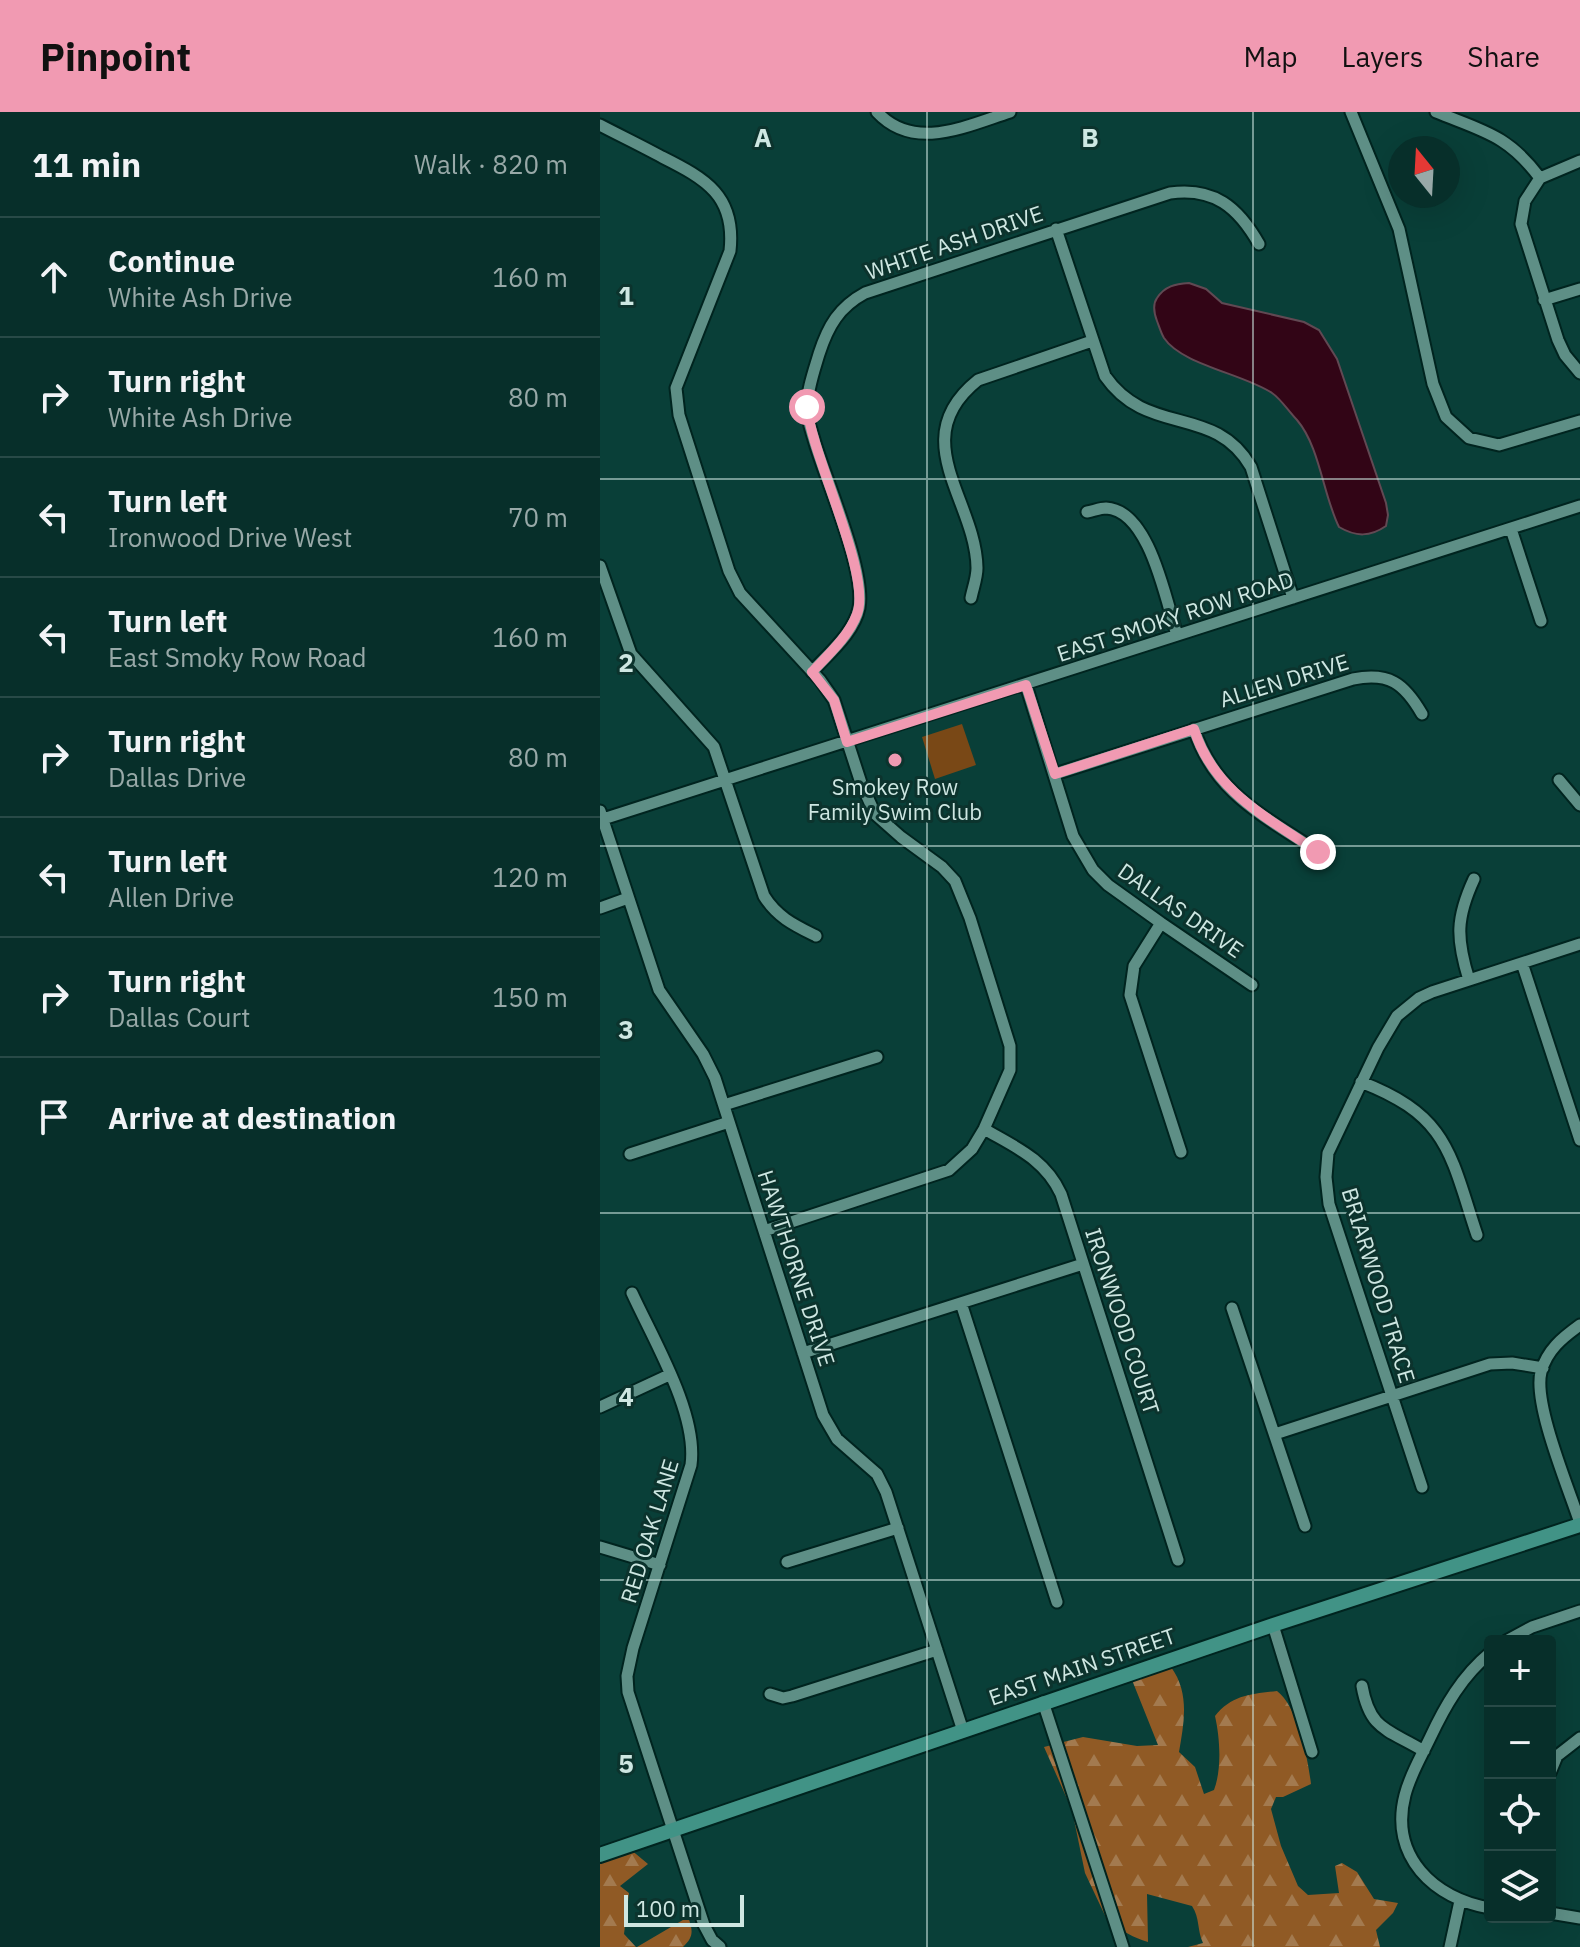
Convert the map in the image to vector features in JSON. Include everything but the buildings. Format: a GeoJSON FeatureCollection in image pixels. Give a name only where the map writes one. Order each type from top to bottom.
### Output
{"type":"FeatureCollection","features":[{"type":"Feature","properties":{"kind":"main road","name":"EAST MAIN STREET"},"geometry":{"type":"LineString","coordinates":[[600,1855],[1043,1702],[1580,1524]]}},
{"type":"Feature","properties":{"kind":"street"},"geometry":{"type":"LineString","coordinates":[[877,112],[892,126],[906,132],[931,135],[1010,112]]}},
{"type":"Feature","properties":{"kind":"street"},"geometry":{"type":"LineString","coordinates":[[1351,112],[1399,229],[1433,384],[1446,417],[1469,438],[1499,445],[1580,421]]}},
{"type":"Feature","properties":{"kind":"street"},"geometry":{"type":"LineString","coordinates":[[1436,112],[1501,138],[1515,148],[1540,178]]}},
{"type":"Feature","properties":{"kind":"street"},"geometry":{"type":"LineString","coordinates":[[600,125],[700,177],[715,191],[727,211],[732,238],[730,251],[676,388],[679,415],[734,584],[834,700],[869,805],[875,814],[942,867],[961,893],[1010,1046],[1010,1070],[984,1129],[972,1149],[949,1170],[764,1231]]}},
{"type":"Feature","properties":{"kind":"street"},"geometry":{"type":"LineString","coordinates":[[1580,161],[1540,178],[1525,201],[1521,224],[1565,355],[1580,373]]}},
{"type":"Feature","properties":{"kind":"street","name":"WHITE ASH DRIVE"},"geometry":{"type":"LineString","coordinates":[[812,672],[850,628],[858,612],[860,597],[857,572],[807,407],[808,393],[830,324],[843,308],[865,293],[1161,195],[1184,191],[1214,197],[1226,204],[1241,215],[1259,244]]}},
{"type":"Feature","properties":{"kind":"street"},"geometry":{"type":"LineString","coordinates":[[1056,229],[1105,376],[1120,395],[1134,406],[1209,429],[1234,444],[1244,455],[1251,467],[1293,598]]}},
{"type":"Feature","properties":{"kind":"street"},"geometry":{"type":"LineString","coordinates":[[1544,300],[1580,289]]}},
{"type":"Feature","properties":{"kind":"street"},"geometry":{"type":"LineString","coordinates":[[971,598],[976,577],[975,553],[945,453],[945,433],[952,409],[978,380],[1092,341]]}},
{"type":"Feature","properties":{"kind":"street","name":"EAST SMOKY ROW ROAD"},"geometry":{"type":"LineString","coordinates":[[601,817],[847,742],[1580,506]]}},
{"type":"Feature","properties":{"kind":"street"},"geometry":{"type":"LineString","coordinates":[[1087,512],[1105,508],[1114,510],[1141,531],[1177,635]]}},
{"type":"Feature","properties":{"kind":"street"},"geometry":{"type":"LineString","coordinates":[[1511,529],[1541,621]]}},
{"type":"Feature","properties":{"kind":"street"},"geometry":{"type":"LineString","coordinates":[[600,566],[631,654],[710,741],[764,896],[772,909],[786,921],[816,936]]}},
{"type":"Feature","properties":{"kind":"street","name":"ALLEN DRIVE"},"geometry":{"type":"LineString","coordinates":[[1055,774],[1368,676],[1383,677],[1399,684],[1410,694],[1422,714]]}},
{"type":"Feature","properties":{"kind":"street","name":"DALLAS DRIVE"},"geometry":{"type":"LineString","coordinates":[[1026,685],[1073,836],[1093,870],[1108,885],[1252,985]]}},
{"type":"Feature","properties":{"kind":"street"},"geometry":{"type":"LineString","coordinates":[[1194,729],[1206,760],[1225,786],[1318,852]]}},
{"type":"Feature","properties":{"kind":"street"},"geometry":{"type":"LineString","coordinates":[[1559,780],[1580,805]]}},
{"type":"Feature","properties":{"kind":"street","name":"HAWTHORNE DRIVE"},"geometry":{"type":"LineString","coordinates":[[601,817],[659,990],[710,1066],[828,1428],[877,1474],[898,1528],[963,1731]]}},
{"type":"Feature","properties":{"kind":"street"},"geometry":{"type":"LineString","coordinates":[[1469,980],[1460,950],[1459,926],[1464,900],[1474,879]]}},
{"type":"Feature","properties":{"kind":"street"},"geometry":{"type":"LineString","coordinates":[[600,908],[628,898]]}},
{"type":"Feature","properties":{"kind":"street"},"geometry":{"type":"LineString","coordinates":[[1161,923],[1134,966],[1130,995],[1181,1152]]}},
{"type":"Feature","properties":{"kind":"street","name":"BRIARWOOD TRACE"},"geometry":{"type":"LineString","coordinates":[[1422,1487],[1327,1189],[1328,1153],[1389,1027],[1406,1007],[1432,992],[1580,944]]}},
{"type":"Feature","properties":{"kind":"street"},"geometry":{"type":"LineString","coordinates":[[1522,963],[1580,1140]]}},
{"type":"Feature","properties":{"kind":"street"},"geometry":{"type":"LineString","coordinates":[[724,1105],[877,1057]]}},
{"type":"Feature","properties":{"kind":"street"},"geometry":{"type":"LineString","coordinates":[[1361,1082],[1412,1108],[1439,1133],[1453,1162],[1477,1235]]}},
{"type":"Feature","properties":{"kind":"street"},"geometry":{"type":"LineString","coordinates":[[630,1154],[729,1122]]}},
{"type":"Feature","properties":{"kind":"street","name":"IRONWOOD COURT"},"geometry":{"type":"LineString","coordinates":[[984,1129],[1034,1157],[1055,1181],[1178,1560]]}},
{"type":"Feature","properties":{"kind":"street"},"geometry":{"type":"LineString","coordinates":[[803,1353],[1083,1264]]}},
{"type":"Feature","properties":{"kind":"street","name":"RED OAK LANE"},"geometry":{"type":"LineString","coordinates":[[632,1293],[689,1419],[693,1451],[627,1676],[630,1703],[704,1925],[720,1947]]}},
{"type":"Feature","properties":{"kind":"street"},"geometry":{"type":"LineString","coordinates":[[961,1303],[1057,1602]]}},
{"type":"Feature","properties":{"kind":"street"},"geometry":{"type":"LineString","coordinates":[[1232,1308],[1305,1526]]}},
{"type":"Feature","properties":{"kind":"street"},"geometry":{"type":"LineString","coordinates":[[1580,1325],[1555,1345],[1543,1368],[1540,1383],[1542,1406],[1580,1524]]}},
{"type":"Feature","properties":{"kind":"street"},"geometry":{"type":"LineString","coordinates":[[1275,1434],[1490,1364],[1512,1363],[1543,1368]]}},
{"type":"Feature","properties":{"kind":"street"},"geometry":{"type":"LineString","coordinates":[[600,1407],[669,1375]]}},
{"type":"Feature","properties":{"kind":"street"},"geometry":{"type":"LineString","coordinates":[[787,1562],[898,1528]]}},
{"type":"Feature","properties":{"kind":"street"},"geometry":{"type":"LineString","coordinates":[[600,1547],[660,1565]]}},
{"type":"Feature","properties":{"kind":"street"},"geometry":{"type":"LineString","coordinates":[[1517,1635],[1580,1611]]}},
{"type":"Feature","properties":{"kind":"street"},"geometry":{"type":"LineString","coordinates":[[1273,1625],[1312,1752]]}},
{"type":"Feature","properties":{"kind":"street"},"geometry":{"type":"LineString","coordinates":[[770,1694],[783,1698],[792,1696],[937,1650]]}},
{"type":"Feature","properties":{"kind":"street"},"geometry":{"type":"LineString","coordinates":[[1484,1659],[1467,1675],[1449,1700],[1413,1772],[1403,1803],[1403,1826],[1408,1850],[1428,1880],[1441,1892],[1460,1901],[1484,1907]]}},
{"type":"Feature","properties":{"kind":"street"},"geometry":{"type":"LineString","coordinates":[[1362,1686],[1366,1707],[1375,1722],[1424,1751]]}},
{"type":"Feature","properties":{"kind":"street"},"geometry":{"type":"LineString","coordinates":[[1043,1702],[1123,1947]]}},
{"type":"Feature","properties":{"kind":"street"},"geometry":{"type":"LineString","coordinates":[[1556,1758],[1580,1738]]}},
{"type":"Feature","properties":{"kind":"street"},"geometry":{"type":"LineString","coordinates":[[1450,1947],[1460,1901]]}},
{"type":"Feature","properties":{"kind":"street"},"geometry":{"type":"LineString","coordinates":[[1556,1914],[1580,1918]]}},
{"type":"Feature","properties":{"kind":"green space"},"geometry":{"type":"Polygon","coordinates":[[[1171,1667],[1183,1698],[1184,1719],[1179,1752],[1195,1767],[1204,1794],[1214,1790],[1218,1773],[1219,1744],[1215,1716],[1228,1704],[1250,1695],[1277,1691],[1284,1699],[1301,1734],[1311,1784],[1283,1797],[1276,1797],[1271,1809],[1281,1846],[1298,1886],[1308,1895],[1339,1893],[1335,1866],[1342,1863],[1357,1872],[1374,1899],[1398,1903],[1393,1913],[1376,1930],[1380,1947],[1188,1947],[1203,1943],[1192,1906],[1147,1894],[1148,1942],[1109,1924],[1085,1873],[1072,1810],[1044,1747],[1083,1737],[1137,1746],[1158,1745],[1132,1680],[1171,1667]]]}},
{"type":"Feature","properties":{"kind":"green space"},"geometry":{"type":"Polygon","coordinates":[[[630,1849],[648,1864],[620,1886],[629,1893],[624,1934],[636,1947],[600,1947],[600,1859],[630,1849]]]}},
{"type":"Feature","properties":{"kind":"green space"},"geometry":{"type":"Polygon","coordinates":[[[688,1917],[692,1933],[683,1947],[637,1947],[688,1917]]]}},
{"type":"Feature","properties":{"kind":"shaded area"},"geometry":{"type":"Polygon","coordinates":[[[1189,283],[1206,289],[1222,303],[1304,322],[1319,330],[1337,359],[1386,503],[1386,526],[1363,534],[1339,527],[1305,431],[1279,399],[1260,386],[1185,355],[1164,338],[1155,315],[1155,301],[1167,288],[1189,283]]]}},
{"type":"Feature","properties":{"kind":"shaded area"},"geometry":{"type":"Polygon","coordinates":[[[962,724],[976,765],[935,779],[922,737],[962,724]]]}},
{"type":"Feature","properties":{"kind":"place","name":"Smokey Row Family Swim Club"},"geometry":{"type":"Point","coordinates":[895,760]}},
{"type":"Feature","properties":{"kind":"route"},"geometry":{"type":"LineString","coordinates":[[807,407],[860,587],[858,612],[850,628],[812,672],[834,700],[847,742],[1026,685],[1055,774],[1194,729],[1201,751],[1225,786],[1318,852]]}}]}
